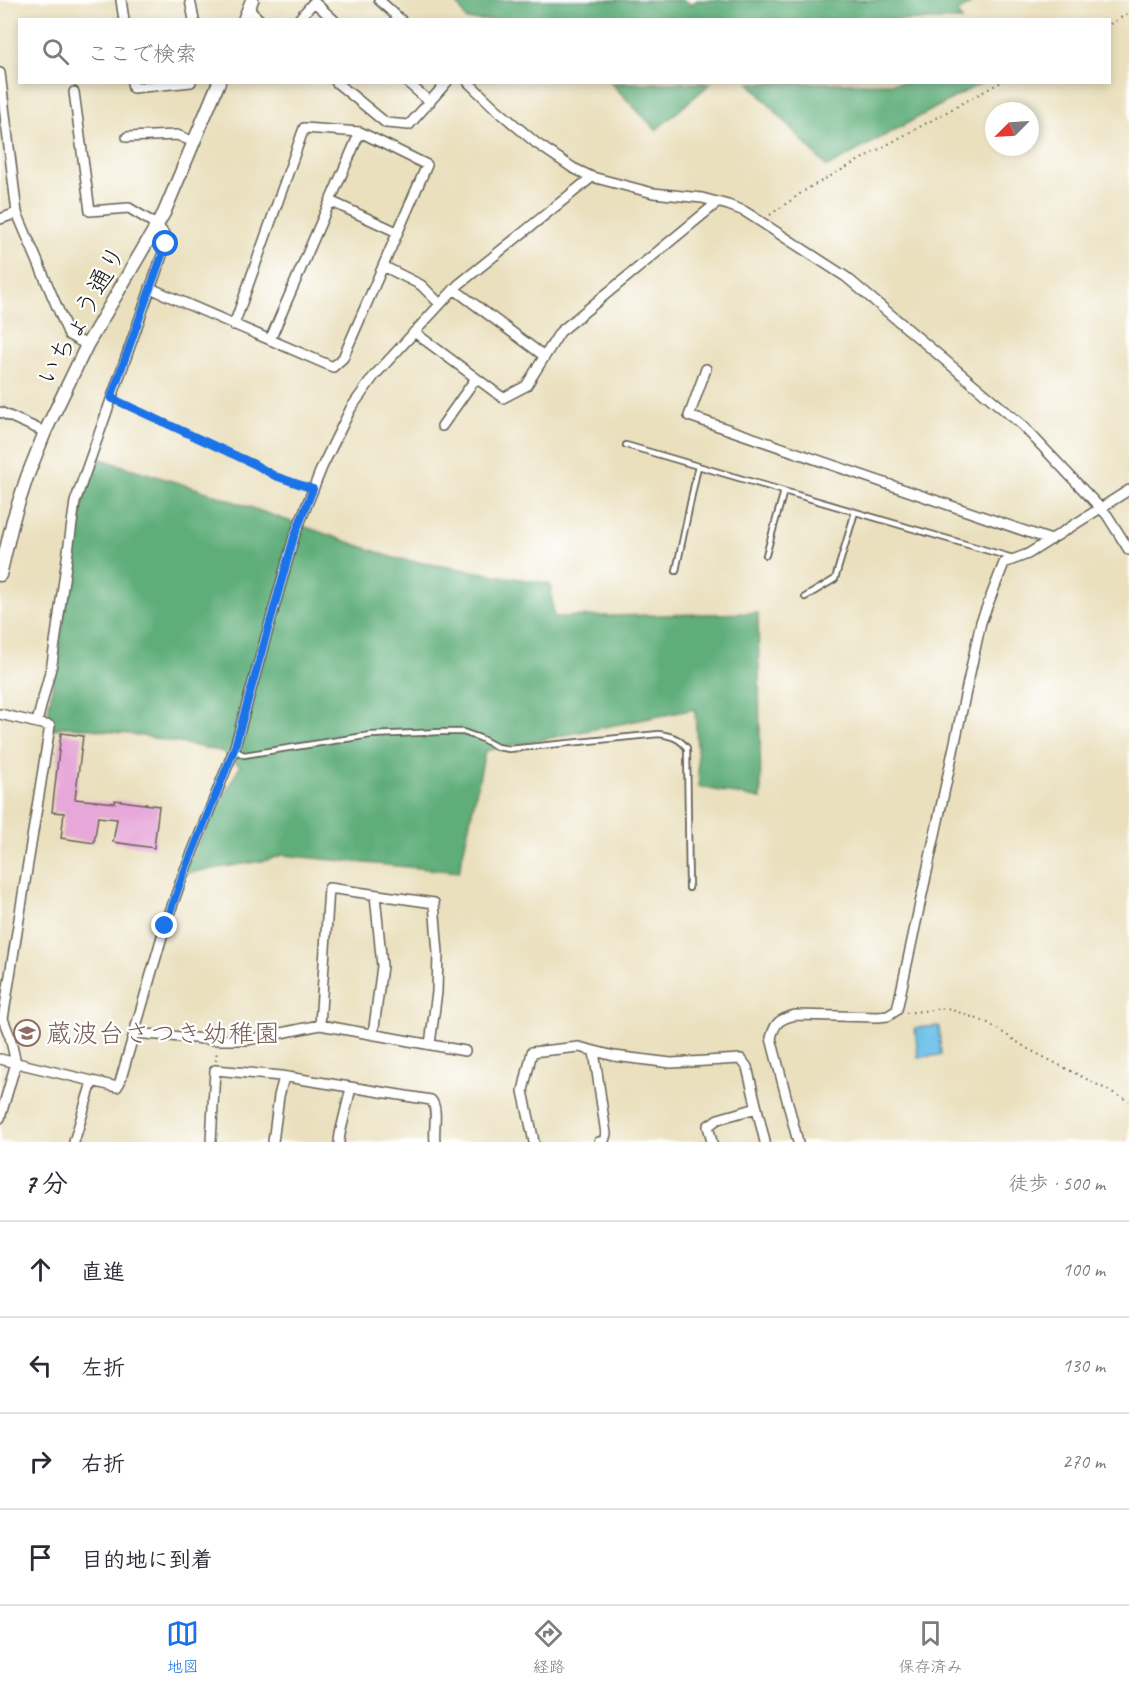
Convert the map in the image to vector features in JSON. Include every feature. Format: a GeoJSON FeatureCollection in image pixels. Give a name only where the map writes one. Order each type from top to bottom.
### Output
{"type":"FeatureCollection","features":[{"type":"Feature","properties":{"kind":"street"},"geometry":{"type":"LineString","coordinates":[[121,0],[124,18]]}},
{"type":"Feature","properties":{"kind":"street"},"geometry":{"type":"LineString","coordinates":[[190,0],[194,18]]}},
{"type":"Feature","properties":{"kind":"street"},"geometry":{"type":"LineString","coordinates":[[379,0],[399,18]]}},
{"type":"Feature","properties":{"kind":"street"},"geometry":{"type":"LineString","coordinates":[[300,18],[314,2],[332,18]]}},
{"type":"Feature","properties":{"kind":"street"},"geometry":{"type":"LineString","coordinates":[[0,73],[17,213],[69,335],[87,345]]}},
{"type":"Feature","properties":{"kind":"street"},"geometry":{"type":"LineString","coordinates":[[132,84],[133,88],[172,84]]}},
{"type":"Feature","properties":{"kind":"street","name":"いちょう通り"},"geometry":{"type":"LineString","coordinates":[[0,574],[23,488],[45,432],[87,345],[164,213],[218,84]]}},
{"type":"Feature","properties":{"kind":"street"},"geometry":{"type":"LineString","coordinates":[[338,84],[386,123],[409,125],[445,84]]}},
{"type":"Feature","properties":{"kind":"street"},"geometry":{"type":"LineString","coordinates":[[409,84],[430,102]]}},
{"type":"Feature","properties":{"kind":"street"},"geometry":{"type":"LineString","coordinates":[[470,84],[536,143],[573,168],[592,177],[653,193],[702,198],[744,212],[846,277],[1022,425],[1107,515],[1129,550]]}},
{"type":"Feature","properties":{"kind":"street"},"geometry":{"type":"LineString","coordinates":[[37,722],[52,664],[75,502],[166,244],[165,235],[157,225],[129,208],[90,211],[74,92]]}},
{"type":"Feature","properties":{"kind":"street"},"geometry":{"type":"LineString","coordinates":[[150,288],[234,325],[333,367],[343,358],[427,165],[360,132],[304,128],[234,325]]}},
{"type":"Feature","properties":{"kind":"street"},"geometry":{"type":"LineString","coordinates":[[270,340],[360,132]]}},
{"type":"Feature","properties":{"kind":"street"},"geometry":{"type":"LineString","coordinates":[[127,137],[177,135],[194,142]]}},
{"type":"Feature","properties":{"kind":"street"},"geometry":{"type":"LineString","coordinates":[[0,1059],[117,1087],[165,926],[234,750],[294,537],[322,468],[351,408],[374,376],[454,289],[592,177]]}},
{"type":"Feature","properties":{"kind":"street"},"geometry":{"type":"LineString","coordinates":[[330,201],[398,232]]}},
{"type":"Feature","properties":{"kind":"street"},"geometry":{"type":"LineString","coordinates":[[414,332],[503,399],[526,386],[560,333],[718,202]]}},
{"type":"Feature","properties":{"kind":"street"},"geometry":{"type":"LineString","coordinates":[[0,219],[17,213]]}},
{"type":"Feature","properties":{"kind":"street"},"geometry":{"type":"LineString","coordinates":[[383,266],[422,285],[440,304]]}},
{"type":"Feature","properties":{"kind":"street"},"geometry":{"type":"LineString","coordinates":[[454,289],[544,356]]}},
{"type":"Feature","properties":{"kind":"street"},"geometry":{"type":"LineString","coordinates":[[706,369],[689,416],[1051,540]]}},
{"type":"Feature","properties":{"kind":"street"},"geometry":{"type":"LineString","coordinates":[[442,426],[476,378]]}},
{"type":"Feature","properties":{"kind":"street"},"geometry":{"type":"LineString","coordinates":[[0,412],[45,432]]}},
{"type":"Feature","properties":{"kind":"street"},"geometry":{"type":"LineString","coordinates":[[798,1142],[771,1038],[773,1028],[783,1018],[795,1015],[878,1017],[888,1016],[897,1010],[981,622],[1004,563],[1028,554],[1129,490]]}},
{"type":"Feature","properties":{"kind":"street"},"geometry":{"type":"LineString","coordinates":[[0,714],[50,726],[3,1019],[16,1063],[0,1118]]}},
{"type":"Feature","properties":{"kind":"street"},"geometry":{"type":"LineString","coordinates":[[320,1025],[329,888],[434,903],[438,953],[437,992],[430,1044]]}},
{"type":"Feature","properties":{"kind":"street"},"geometry":{"type":"LineString","coordinates":[[373,1035],[382,966],[375,895]]}},
{"type":"Feature","properties":{"kind":"street"},"geometry":{"type":"LineString","coordinates":[[134,1034],[247,1040],[320,1025],[465,1051]]}},
{"type":"Feature","properties":{"kind":"street"},"geometry":{"type":"LineString","coordinates":[[534,1142],[523,1091],[532,1052],[579,1047],[614,1056],[671,1064],[741,1059],[747,1067],[765,1142]]}},
{"type":"Feature","properties":{"kind":"street"},"geometry":{"type":"LineString","coordinates":[[594,1051],[606,1134],[604,1141],[599,1142]]}},
{"type":"Feature","properties":{"kind":"street"},"geometry":{"type":"LineString","coordinates":[[211,1142],[215,1070],[284,1077],[431,1100],[435,1104],[436,1113],[435,1142]]}},
{"type":"Feature","properties":{"kind":"street"},"geometry":{"type":"LineString","coordinates":[[273,1142],[284,1077]]}},
{"type":"Feature","properties":{"kind":"street"},"geometry":{"type":"LineString","coordinates":[[74,1142],[92,1082]]}},
{"type":"Feature","properties":{"kind":"street"},"geometry":{"type":"LineString","coordinates":[[339,1142],[351,1088]]}},
{"type":"Feature","properties":{"kind":"street"},"geometry":{"type":"LineString","coordinates":[[712,1142],[708,1125],[718,1119],[757,1108]]}},
{"type":"Feature","properties":{"kind":"lane"},"geometry":{"type":"LineString","coordinates":[[626,445],[1015,558]]}},
{"type":"Feature","properties":{"kind":"lane"},"geometry":{"type":"LineString","coordinates":[[676,572],[698,466]]}},
{"type":"Feature","properties":{"kind":"lane"},"geometry":{"type":"LineString","coordinates":[[766,555],[784,491]]}},
{"type":"Feature","properties":{"kind":"lane"},"geometry":{"type":"LineString","coordinates":[[805,597],[835,579],[855,512]]}},
{"type":"Feature","properties":{"kind":"lane"},"geometry":{"type":"LineString","coordinates":[[234,750],[244,754],[372,735],[441,732],[463,732],[496,747],[509,749],[659,734],[673,736],[682,741],[687,748],[688,888]]}},
{"type":"Feature","properties":{"kind":"path"},"geometry":{"type":"LineString","coordinates":[[1111,23],[1129,13]]}},
{"type":"Feature","properties":{"kind":"path"},"geometry":{"type":"LineString","coordinates":[[761,222],[807,189],[997,84]]}},
{"type":"Feature","properties":{"kind":"path"},"geometry":{"type":"LineString","coordinates":[[111,398],[254,464],[275,476],[313,489]]}},
{"type":"Feature","properties":{"kind":"path"},"geometry":{"type":"LineString","coordinates":[[897,1010],[905,1013],[947,1008],[988,1023],[1028,1049],[1129,1101]]}},
{"type":"Feature","properties":{"kind":"path"},"geometry":{"type":"LineString","coordinates":[[215,1070],[218,1040]]}},
{"type":"Feature","properties":{"kind":"green space"},"geometry":{"type":"Polygon","coordinates":[[[455,0],[684,0],[691,5],[697,0],[976,0],[957,13],[961,18],[466,18],[455,0]]]}},
{"type":"Feature","properties":{"kind":"green space"},"geometry":{"type":"Polygon","coordinates":[[[612,84],[710,84],[656,130],[612,84]]]}},
{"type":"Feature","properties":{"kind":"green space"},"geometry":{"type":"Polygon","coordinates":[[[750,84],[979,84],[827,167],[750,84]]]}},
{"type":"Feature","properties":{"kind":"green space"},"geometry":{"type":"Polygon","coordinates":[[[97,458],[198,489],[394,558],[550,584],[554,617],[758,613],[761,799],[699,787],[695,709],[485,751],[459,872],[282,855],[268,860],[181,874],[240,766],[221,751],[143,736],[85,728],[62,727],[52,730],[48,712],[83,503],[97,458]]]}},
{"type":"Feature","properties":{"kind":"water"},"geometry":{"type":"Polygon","coordinates":[[[939,1026],[941,1055],[918,1057],[915,1028],[939,1026]]]}},
{"type":"Feature","properties":{"kind":"building"},"geometry":{"type":"Polygon","coordinates":[[[61,733],[83,736],[75,799],[115,803],[115,800],[159,806],[154,848],[113,842],[117,819],[98,817],[94,843],[61,838],[64,813],[52,812],[61,733]]]}},
{"type":"Feature","properties":{"kind":"place","name":"蔵波台さつき幼稚園"},"geometry":{"type":"Point","coordinates":[27,1033]}},
{"type":"Feature","properties":{"kind":"route"},"geometry":{"type":"LineString","coordinates":[[165,926],[183,875],[234,750],[294,537],[313,489],[275,476],[254,464],[111,398],[166,244]]}}]}
